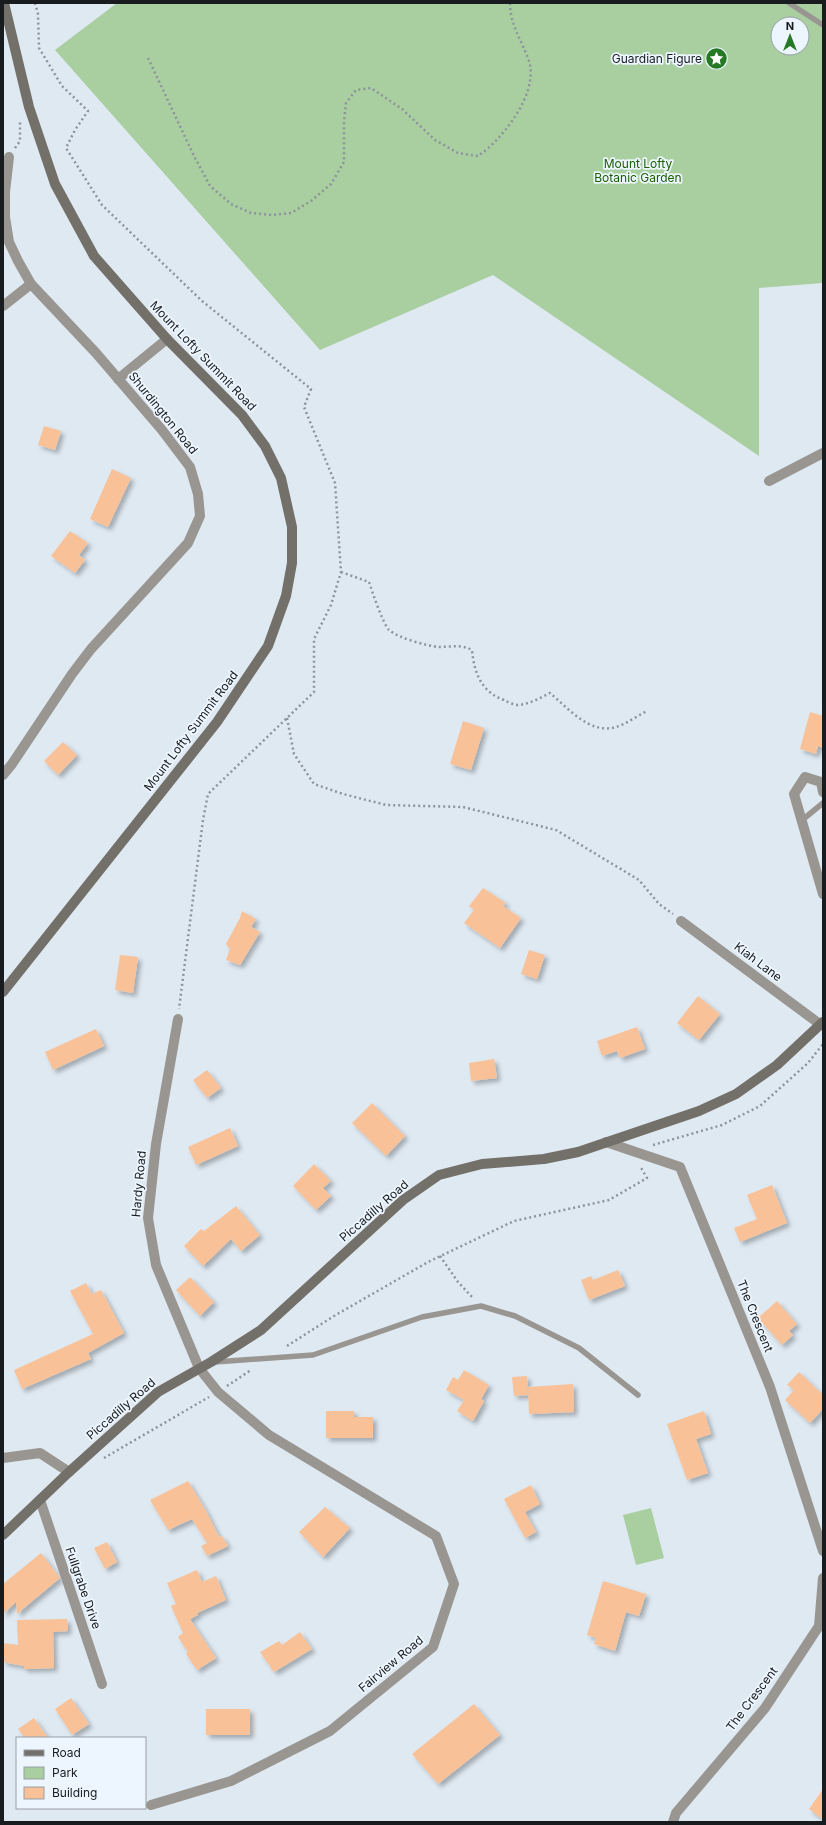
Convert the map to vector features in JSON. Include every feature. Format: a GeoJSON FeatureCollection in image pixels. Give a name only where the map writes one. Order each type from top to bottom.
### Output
{"type":"FeatureCollection","features":[{"type":"Feature","properties":{"kind":"main road","name":"Mount Lofty Summit Road"},"geometry":{"type":"LineString","coordinates":[[3,992],[217,722],[268,646],[286,596],[292,563],[292,527],[281,478],[265,446],[242,415],[167,339],[94,256],[55,184],[29,107],[4,3]]}},
{"type":"Feature","properties":{"kind":"main road","name":"Piccadilly Road"},"geometry":{"type":"LineString","coordinates":[[3,1535],[69,1472],[158,1392],[211,1362],[261,1330],[403,1200],[439,1175],[482,1164],[544,1159],[578,1152],[699,1111],[736,1094],[777,1066],[822,1023]]}},
{"type":"Feature","properties":{"kind":"street","name":"Shurdington Road"},"geometry":{"type":"LineString","coordinates":[[3,775],[12,764],[72,674],[91,649],[188,543],[200,516],[198,494],[190,467],[162,430],[118,379],[31,284],[18,261],[10,242],[5,217],[5,192],[9,157]]}},
{"type":"Feature","properties":{"kind":"street"},"geometry":{"type":"LineString","coordinates":[[3,306],[31,284]]}},
{"type":"Feature","properties":{"kind":"street"},"geometry":{"type":"LineString","coordinates":[[118,379],[167,339]]}},
{"type":"Feature","properties":{"kind":"street"},"geometry":{"type":"LineString","coordinates":[[769,481],[823,453]]}},
{"type":"Feature","properties":{"kind":"street"},"geometry":{"type":"LineString","coordinates":[[823,792],[820,782],[805,777],[794,794],[823,894]]}},
{"type":"Feature","properties":{"kind":"street","name":"Kiah Lane"},"geometry":{"type":"LineString","coordinates":[[681,920],[822,1023]]}},
{"type":"Feature","properties":{"kind":"street","name":"Hardy Road"},"geometry":{"type":"LineString","coordinates":[[178,1019],[156,1144],[148,1218],[156,1265],[199,1368]]}},
{"type":"Feature","properties":{"kind":"street","name":"The Crescent"},"geometry":{"type":"LineString","coordinates":[[606,1142],[680,1167],[770,1387],[823,1551]]}},
{"type":"Feature","properties":{"kind":"street","name":"Fairview Road"},"geometry":{"type":"LineString","coordinates":[[151,1805],[231,1781],[330,1730],[433,1647],[454,1584],[436,1536],[269,1435],[218,1392],[199,1368]]}},
{"type":"Feature","properties":{"kind":"street"},"geometry":{"type":"LineString","coordinates":[[3,1458],[40,1453],[69,1472]]}},
{"type":"Feature","properties":{"kind":"street","name":"Fullgrabe Drive"},"geometry":{"type":"LineString","coordinates":[[40,1500],[102,1684]]}},
{"type":"Feature","properties":{"kind":"street","name":"The Crescent"},"geometry":{"type":"LineString","coordinates":[[673,1822],[676,1813],[765,1708],[819,1626],[823,1578]]}},
{"type":"Feature","properties":{"kind":"lane"},"geometry":{"type":"LineString","coordinates":[[789,3],[823,25]]}},
{"type":"Feature","properties":{"kind":"lane"},"geometry":{"type":"LineString","coordinates":[[801,821],[823,803]]}},
{"type":"Feature","properties":{"kind":"lane"},"geometry":{"type":"LineString","coordinates":[[211,1362],[314,1355],[422,1317],[481,1306],[515,1316],[579,1348],[638,1395]]}},
{"type":"Feature","properties":{"kind":"path"},"geometry":{"type":"LineString","coordinates":[[35,3],[38,14],[39,48],[62,86],[88,111],[74,130],[66,148],[102,205],[202,301],[310,389],[304,407],[335,483],[341,572],[331,604],[314,639],[314,692],[208,794],[203,820],[178,1019]]}},
{"type":"Feature","properties":{"kind":"path"},"geometry":{"type":"LineString","coordinates":[[148,58],[194,156],[210,186],[232,204],[251,213],[272,215],[291,213],[311,201],[331,184],[344,162],[344,122],[346,103],[356,90],[371,88],[402,109],[435,140],[458,153],[478,156],[489,148],[513,120],[526,96],[532,77],[529,61],[512,25],[510,3]]}},
{"type":"Feature","properties":{"kind":"path"},"geometry":{"type":"LineString","coordinates":[[9,157],[20,141],[19,116]]}},
{"type":"Feature","properties":{"kind":"path"},"geometry":{"type":"LineString","coordinates":[[341,572],[370,582],[375,599],[389,630],[407,639],[437,647],[465,646],[472,650],[473,666],[479,681],[495,697],[517,705],[534,701],[550,693],[584,721],[600,729],[617,727],[647,711]]}},
{"type":"Feature","properties":{"kind":"path"},"geometry":{"type":"LineString","coordinates":[[287,718],[294,754],[314,784],[343,794],[386,805],[463,807],[556,830],[639,880],[660,904],[681,920]]}},
{"type":"Feature","properties":{"kind":"path"},"geometry":{"type":"LineString","coordinates":[[98,1462],[218,1392],[334,1316],[440,1256],[514,1221],[609,1200],[647,1178],[633,1151],[722,1125],[760,1106],[808,1063],[823,1044]]}},
{"type":"Feature","properties":{"kind":"path"},"geometry":{"type":"LineString","coordinates":[[440,1256],[458,1282],[481,1306]]}},
{"type":"Feature","properties":{"kind":"green space","name":"Mount Lofty Botanic Garden"},"geometry":{"type":"Polygon","coordinates":[[[117,3],[823,3],[823,283],[759,288],[759,456],[493,275],[320,350],[55,50],[117,3]]]}},
{"type":"Feature","properties":{"kind":"green space"},"geometry":{"type":"Polygon","coordinates":[[[651,1508],[664,1558],[636,1565],[623,1515],[651,1508]]]}},
{"type":"Feature","properties":{"kind":"building"},"geometry":{"type":"Polygon","coordinates":[[[44,426],[61,431],[55,450],[38,445],[44,426]]]}},
{"type":"Feature","properties":{"kind":"building"},"geometry":{"type":"Polygon","coordinates":[[[112,469],[131,478],[108,527],[90,519],[112,469]]]}},
{"type":"Feature","properties":{"kind":"building"},"geometry":{"type":"Polygon","coordinates":[[[70,531],[88,543],[79,555],[85,560],[75,573],[51,556],[70,531]]]}},
{"type":"Feature","properties":{"kind":"building"},"geometry":{"type":"Polygon","coordinates":[[[810,712],[823,716],[823,748],[818,746],[816,754],[800,749],[810,712]]]}},
{"type":"Feature","properties":{"kind":"building"},"geometry":{"type":"Polygon","coordinates":[[[463,721],[484,728],[471,770],[450,764],[463,721]]]}},
{"type":"Feature","properties":{"kind":"building"},"geometry":{"type":"Polygon","coordinates":[[[63,742],[77,755],[58,775],[44,761],[63,742]]]}},
{"type":"Feature","properties":{"kind":"building"},"geometry":{"type":"Polygon","coordinates":[[[483,888],[506,903],[503,906],[521,918],[500,948],[464,923],[474,910],[469,906],[483,888]]]}},
{"type":"Feature","properties":{"kind":"building"},"geometry":{"type":"Polygon","coordinates":[[[242,911],[256,919],[251,927],[260,932],[240,965],[226,960],[230,949],[226,944],[240,918],[242,911]]]}},
{"type":"Feature","properties":{"kind":"building"},"geometry":{"type":"Polygon","coordinates":[[[529,950],[545,955],[537,979],[521,974],[529,950]]]}},
{"type":"Feature","properties":{"kind":"building"},"geometry":{"type":"Polygon","coordinates":[[[120,955],[138,957],[133,993],[115,990],[120,955]]]}},
{"type":"Feature","properties":{"kind":"building"},"geometry":{"type":"Polygon","coordinates":[[[698,996],[720,1014],[699,1040],[677,1023],[698,996]]]}},
{"type":"Feature","properties":{"kind":"building"},"geometry":{"type":"Polygon","coordinates":[[[637,1027],[645,1049],[620,1058],[617,1051],[602,1056],[597,1041],[637,1027]]]}},
{"type":"Feature","properties":{"kind":"building"},"geometry":{"type":"Polygon","coordinates":[[[96,1029],[104,1046],[53,1070],[45,1052],[96,1029]]]}},
{"type":"Feature","properties":{"kind":"building"},"geometry":{"type":"Polygon","coordinates":[[[494,1059],[497,1078],[471,1081],[469,1063],[494,1059]]]}},
{"type":"Feature","properties":{"kind":"building"},"geometry":{"type":"Polygon","coordinates":[[[207,1070],[221,1088],[207,1098],[193,1080],[207,1070]]]}},
{"type":"Feature","properties":{"kind":"building"},"geometry":{"type":"Polygon","coordinates":[[[372,1103],[405,1136],[386,1156],[352,1123],[372,1103]]]}},
{"type":"Feature","properties":{"kind":"building"},"geometry":{"type":"Polygon","coordinates":[[[230,1128],[238,1146],[196,1165],[188,1147],[230,1128]]]}},
{"type":"Feature","properties":{"kind":"building"},"geometry":{"type":"Polygon","coordinates":[[[314,1164],[331,1181],[323,1188],[331,1196],[316,1210],[293,1186],[314,1164]]]}},
{"type":"Feature","properties":{"kind":"building"},"geometry":{"type":"Polygon","coordinates":[[[772,1185],[787,1223],[740,1242],[734,1228],[757,1219],[747,1195],[772,1185]]]}},
{"type":"Feature","properties":{"kind":"building"},"geometry":{"type":"Polygon","coordinates":[[[236,1206],[260,1235],[241,1251],[231,1239],[203,1266],[184,1246],[201,1229],[204,1231],[236,1206]]]}},
{"type":"Feature","properties":{"kind":"building"},"geometry":{"type":"Polygon","coordinates":[[[618,1270],[625,1286],[589,1300],[581,1280],[591,1276],[593,1280],[618,1270]]]}},
{"type":"Feature","properties":{"kind":"building"},"geometry":{"type":"Polygon","coordinates":[[[190,1277],[214,1302],[200,1316],[176,1290],[190,1277]]]}},
{"type":"Feature","properties":{"kind":"building"},"geometry":{"type":"Polygon","coordinates":[[[86,1283],[92,1294],[101,1290],[124,1333],[88,1353],[91,1359],[22,1389],[14,1370],[93,1334],[70,1291],[86,1283]]]}},
{"type":"Feature","properties":{"kind":"building"},"geometry":{"type":"Polygon","coordinates":[[[777,1301],[797,1324],[789,1331],[793,1335],[782,1345],[758,1318],[777,1301]]]}},
{"type":"Feature","properties":{"kind":"building"},"geometry":{"type":"Polygon","coordinates":[[[464,1370],[489,1385],[481,1399],[484,1401],[473,1421],[457,1411],[464,1400],[446,1390],[453,1377],[458,1380],[464,1370]]]}},
{"type":"Feature","properties":{"kind":"building"},"geometry":{"type":"Polygon","coordinates":[[[799,1372],[823,1395],[823,1409],[810,1423],[785,1400],[794,1390],[787,1385],[799,1372]]]}},
{"type":"Feature","properties":{"kind":"building"},"geometry":{"type":"Polygon","coordinates":[[[527,1376],[528,1395],[514,1396],[512,1377],[527,1376]]]}},
{"type":"Feature","properties":{"kind":"building"},"geometry":{"type":"Polygon","coordinates":[[[573,1384],[574,1412],[529,1414],[528,1387],[573,1384]]]}},
{"type":"Feature","properties":{"kind":"building"},"geometry":{"type":"Polygon","coordinates":[[[326,1411],[354,1411],[354,1417],[373,1417],[373,1438],[326,1438],[326,1411]]]}},
{"type":"Feature","properties":{"kind":"building"},"geometry":{"type":"Polygon","coordinates":[[[704,1411],[711,1434],[696,1439],[708,1473],[687,1480],[667,1424],[704,1411]]]}},
{"type":"Feature","properties":{"kind":"building"},"geometry":{"type":"Polygon","coordinates":[[[188,1481],[206,1511],[219,1537],[222,1536],[228,1546],[207,1556],[201,1546],[207,1543],[192,1519],[168,1530],[150,1500],[188,1481]]]}},
{"type":"Feature","properties":{"kind":"building"},"geometry":{"type":"Polygon","coordinates":[[[531,1485],[540,1504],[525,1512],[536,1532],[525,1538],[504,1499],[531,1485]]]}},
{"type":"Feature","properties":{"kind":"building"},"geometry":{"type":"Polygon","coordinates":[[[325,1507],[350,1528],[323,1557],[299,1532],[325,1507]]]}},
{"type":"Feature","properties":{"kind":"building"},"geometry":{"type":"Polygon","coordinates":[[[107,1542],[117,1562],[105,1569],[94,1548],[107,1542]]]}},
{"type":"Feature","properties":{"kind":"building"},"geometry":{"type":"Polygon","coordinates":[[[41,1553],[60,1578],[17,1614],[16,1602],[3,1614],[3,1584],[41,1553]]]}},
{"type":"Feature","properties":{"kind":"building"},"geometry":{"type":"Polygon","coordinates":[[[197,1570],[202,1582],[216,1576],[226,1600],[197,1613],[198,1615],[190,1619],[216,1658],[197,1670],[186,1654],[188,1652],[178,1637],[183,1633],[171,1606],[176,1604],[167,1583],[197,1570]]]}},
{"type":"Feature","properties":{"kind":"building"},"geometry":{"type":"Polygon","coordinates":[[[603,1581],[646,1594],[639,1616],[626,1612],[615,1651],[594,1644],[596,1638],[587,1635],[603,1581]]]}},
{"type":"Feature","properties":{"kind":"building"},"geometry":{"type":"Polygon","coordinates":[[[67,1619],[68,1631],[53,1632],[54,1668],[24,1669],[24,1666],[3,1662],[3,1643],[18,1645],[17,1620],[67,1619]]]}},
{"type":"Feature","properties":{"kind":"building"},"geometry":{"type":"Polygon","coordinates":[[[300,1632],[312,1649],[274,1672],[260,1652],[279,1641],[282,1645],[300,1632]]]}},
{"type":"Feature","properties":{"kind":"building"},"geometry":{"type":"Polygon","coordinates":[[[71,1698],[89,1724],[72,1735],[55,1709],[71,1698]]]}},
{"type":"Feature","properties":{"kind":"building"},"geometry":{"type":"Polygon","coordinates":[[[474,1704],[500,1735],[438,1784],[412,1754],[474,1704]]]}},
{"type":"Feature","properties":{"kind":"building"},"geometry":{"type":"Polygon","coordinates":[[[206,1709],[250,1709],[250,1735],[206,1735],[206,1709]]]}},
{"type":"Feature","properties":{"kind":"building"},"geometry":{"type":"Polygon","coordinates":[[[34,1718],[47,1737],[24,1737],[18,1729],[34,1718]]]}},
{"type":"Feature","properties":{"kind":"building"},"geometry":{"type":"Polygon","coordinates":[[[823,1789],[823,1819],[809,1809],[823,1789]]]}},
{"type":"Feature","properties":{"kind":"place","name":"Guardian Figure"},"geometry":{"type":"Point","coordinates":[717,59]}}]}
